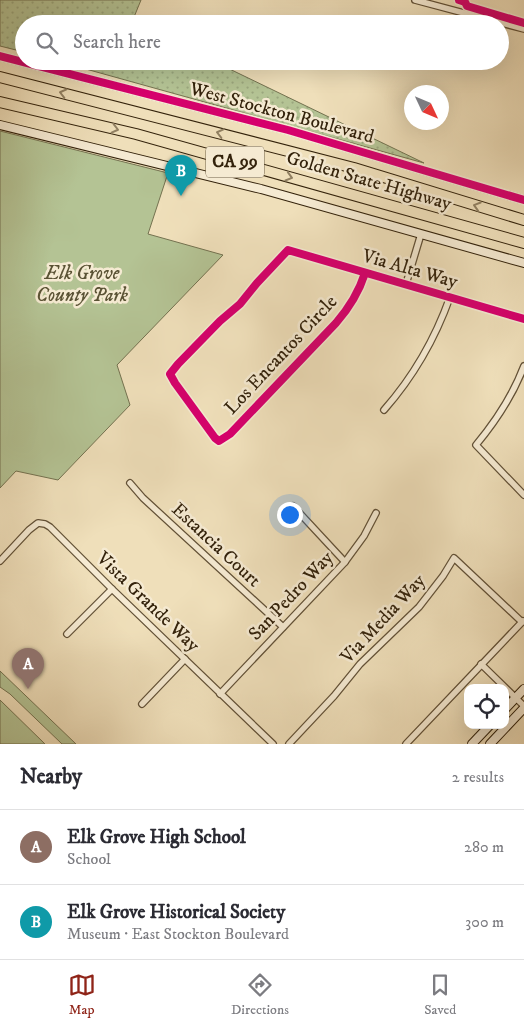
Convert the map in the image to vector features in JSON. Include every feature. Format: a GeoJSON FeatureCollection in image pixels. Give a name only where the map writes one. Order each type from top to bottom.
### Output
{"type":"FeatureCollection","features":[{"type":"Feature","properties":{"kind":"highway","name":"Golden State Highway"},"geometry":{"type":"LineString","coordinates":[[0,77],[354,168],[524,220]]}},
{"type":"Feature","properties":{"kind":"highway","name":"Golden State Highway"},"geometry":{"type":"LineString","coordinates":[[0,102],[145,137],[524,243]]}},
{"type":"Feature","properties":{"kind":"street"},"geometry":{"type":"LineString","coordinates":[[415,0],[471,15]]}},
{"type":"Feature","properties":{"kind":"street"},"geometry":{"type":"LineString","coordinates":[[509,25],[524,29]]}},
{"type":"Feature","properties":{"kind":"street","name":"West Stockton Boulevard"},"geometry":{"type":"LineString","coordinates":[[0,56],[15,60]]}},
{"type":"Feature","properties":{"kind":"street","name":"West Stockton Boulevard"},"geometry":{"type":"LineString","coordinates":[[54,70],[288,130],[524,200]]}},
{"type":"Feature","properties":{"kind":"street"},"geometry":{"type":"LineString","coordinates":[[0,124],[260,189],[524,263]]}},
{"type":"Feature","properties":{"kind":"street"},"geometry":{"type":"LineString","coordinates":[[406,284],[421,234]]}},
{"type":"Feature","properties":{"kind":"street","name":"Via Alta Way"},"geometry":{"type":"LineString","coordinates":[[288,250],[524,319]]}},
{"type":"Feature","properties":{"kind":"street","name":"Los Encantos Circle"},"geometry":{"type":"LineString","coordinates":[[288,250],[240,304],[220,321],[170,374],[174,383],[211,434],[219,441],[230,434],[346,312],[355,297],[365,273]]}},
{"type":"Feature","properties":{"kind":"street"},"geometry":{"type":"LineString","coordinates":[[384,410],[401,390],[424,356],[442,319],[450,297]]}},
{"type":"Feature","properties":{"kind":"street"},"geometry":{"type":"LineString","coordinates":[[524,366],[505,406],[476,445],[524,495]]}},
{"type":"Feature","properties":{"kind":"street","name":"Estancia Court"},"geometry":{"type":"LineString","coordinates":[[130,483],[283,627]]}},
{"type":"Feature","properties":{"kind":"street"},"geometry":{"type":"LineString","coordinates":[[293,506],[344,562]]}},
{"type":"Feature","properties":{"kind":"street","name":"San Pedro Way"},"geometry":{"type":"LineString","coordinates":[[220,694],[344,562],[364,536],[376,513]]}},
{"type":"Feature","properties":{"kind":"street","name":"Vista Grande Way"},"geometry":{"type":"LineString","coordinates":[[0,560],[38,523],[50,527],[273,744]]}},
{"type":"Feature","properties":{"kind":"street","name":"Via Media Way"},"geometry":{"type":"LineString","coordinates":[[289,744],[334,696],[360,664],[419,607],[443,576],[454,558],[523,620]]}},
{"type":"Feature","properties":{"kind":"street"},"geometry":{"type":"LineString","coordinates":[[67,634],[112,589]]}},
{"type":"Feature","properties":{"kind":"street"},"geometry":{"type":"LineString","coordinates":[[406,744],[523,620]]}},
{"type":"Feature","properties":{"kind":"street"},"geometry":{"type":"LineString","coordinates":[[142,704],[185,659]]}},
{"type":"Feature","properties":{"kind":"street"},"geometry":{"type":"LineString","coordinates":[[481,664],[524,707],[490,744]]}},
{"type":"Feature","properties":{"kind":"street"},"geometry":{"type":"LineString","coordinates":[[509,705],[524,689]]}},
{"type":"Feature","properties":{"kind":"street"},"geometry":{"type":"LineString","coordinates":[[472,744],[486,729]]}},
{"type":"Feature","properties":{"kind":"green space"},"geometry":{"type":"Polygon","coordinates":[[[0,0],[141,0],[135,15],[15,15],[15,50],[0,46],[0,0]]]}},
{"type":"Feature","properties":{"kind":"green space"},"geometry":{"type":"Polygon","coordinates":[[[89,70],[232,70],[424,163],[89,70]]]}},
{"type":"Feature","properties":{"kind":"green space","name":"Elk Grove County Park"},"geometry":{"type":"Polygon","coordinates":[[[0,131],[168,173],[148,234],[223,255],[117,365],[130,405],[58,480],[16,471],[0,488],[0,131]]]}},
{"type":"Feature","properties":{"kind":"green space"},"geometry":{"type":"Polygon","coordinates":[[[0,671],[76,744],[62,744],[10,694],[0,687],[0,671]]]}},
{"type":"Feature","properties":{"kind":"green space"},"geometry":{"type":"Polygon","coordinates":[[[0,700],[45,744],[0,744],[0,700]]]}},
{"type":"Feature","properties":{"kind":"cycle path"},"geometry":{"type":"LineString","coordinates":[[459,0],[465,2],[467,6],[497,15]]}},
{"type":"Feature","properties":{"kind":"cycle path"},"geometry":{"type":"LineString","coordinates":[[509,19],[524,23]]}},
{"type":"Feature","properties":{"kind":"cycle path"},"geometry":{"type":"LineString","coordinates":[[0,56],[15,60]]}},
{"type":"Feature","properties":{"kind":"cycle path"},"geometry":{"type":"LineString","coordinates":[[54,70],[288,130],[524,200]]}},
{"type":"Feature","properties":{"kind":"cycle path"},"geometry":{"type":"LineString","coordinates":[[365,273],[353,300],[336,323],[230,434],[219,441],[215,438],[170,374],[220,321],[240,304],[288,250],[524,319]]}},
{"type":"Feature","properties":{"kind":"place","name":"Elk Grove Historical Society"},"geometry":{"type":"Point","coordinates":[181,196]}},
{"type":"Feature","properties":{"kind":"place","name":"Elk Grove High School"},"geometry":{"type":"Point","coordinates":[28,689]}}]}
